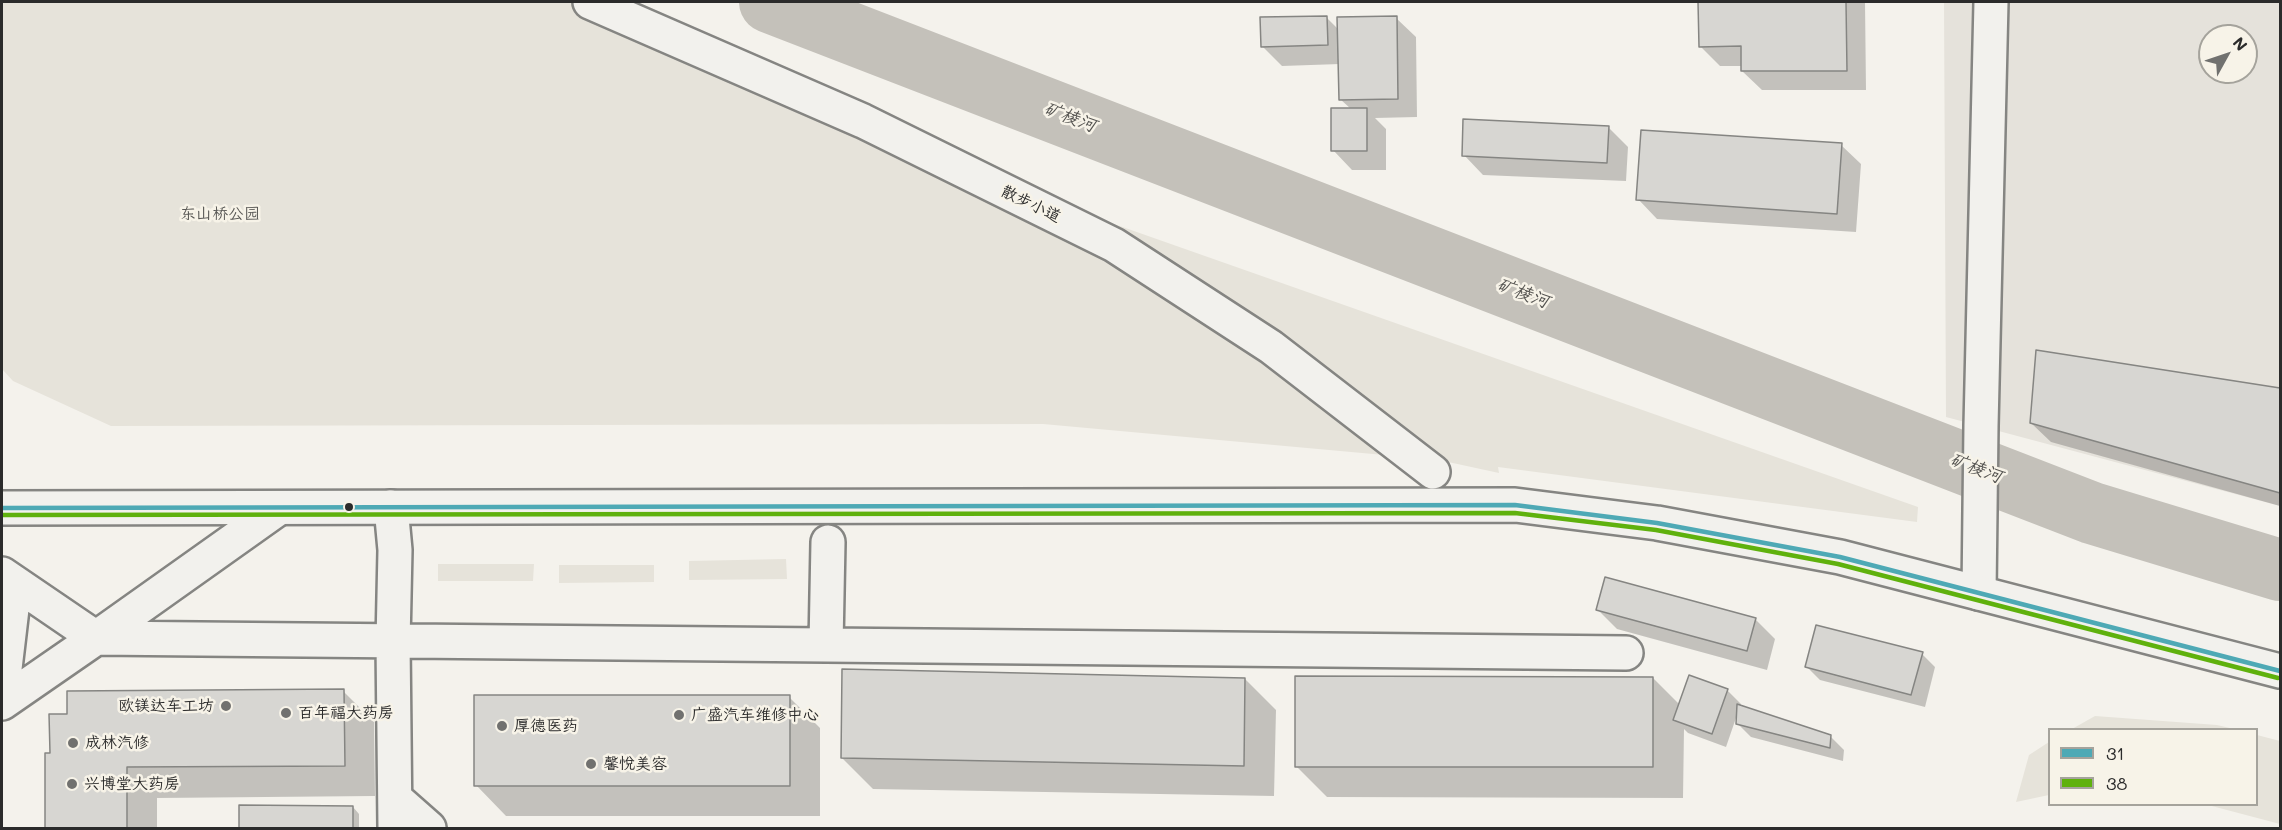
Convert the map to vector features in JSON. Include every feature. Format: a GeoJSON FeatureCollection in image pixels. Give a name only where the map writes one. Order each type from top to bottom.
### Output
{"type":"FeatureCollection","features":[{"type":"Feature","properties":{"kind":"main road","name":"散步小道"},"geometry":{"type":"LineString","coordinates":[[590,2],[852,116],[1114,244],[1271,347],[1433,472]]}},
{"type":"Feature","properties":{"kind":"main road"},"geometry":{"type":"LineString","coordinates":[[1979,593],[1991,2]]}},
{"type":"Feature","properties":{"kind":"main road"},"geometry":{"type":"LineString","coordinates":[[2,508],[1515,506],[1657,523],[1840,557],[2280,671]]}},
{"type":"Feature","properties":{"kind":"main road"},"geometry":{"type":"LineString","coordinates":[[391,507],[395,550],[393,642],[395,813],[429,828]]}},
{"type":"Feature","properties":{"kind":"main road"},"geometry":{"type":"LineString","coordinates":[[2,703],[279,508]]}},
{"type":"Feature","properties":{"kind":"main road"},"geometry":{"type":"LineString","coordinates":[[826,645],[828,542]]}},
{"type":"Feature","properties":{"kind":"main road"},"geometry":{"type":"LineString","coordinates":[[8,579],[96,638],[1626,653]]}},
{"type":"Feature","properties":{"kind":"main road"},"geometry":{"type":"LineString","coordinates":[[2,694],[8,579]]}},
{"type":"Feature","properties":{"kind":"shaded area"},"geometry":{"type":"Polygon","coordinates":[[[1944,2],[2280,2],[2280,506],[1946,417],[1944,2]]]}},
{"type":"Feature","properties":{"kind":"green space","name":"东山桥公园"},"geometry":{"type":"Polygon","coordinates":[[[2,2],[636,2],[1097,218],[1918,507],[1917,522],[1498,467],[1499,473],[1439,460],[1043,424],[111,426],[13,381],[2,369],[2,2]]]}},
{"type":"Feature","properties":{"kind":"green space"},"geometry":{"type":"Polygon","coordinates":[[[786,559],[787,579],[689,580],[689,561],[786,559]]]}},
{"type":"Feature","properties":{"kind":"green space"},"geometry":{"type":"Polygon","coordinates":[[[438,564],[534,564],[533,581],[438,581],[438,564]]]}},
{"type":"Feature","properties":{"kind":"green space"},"geometry":{"type":"Polygon","coordinates":[[[559,565],[654,565],[654,582],[559,583],[559,565]]]}},
{"type":"Feature","properties":{"kind":"green space"},"geometry":{"type":"Polygon","coordinates":[[[2095,716],[2217,725],[2230,728],[2074,728],[2095,716]]]}},
{"type":"Feature","properties":{"kind":"green space"},"geometry":{"type":"Polygon","coordinates":[[[2258,735],[2280,741],[2280,824],[2212,806],[2258,806],[2258,735]]]}},
{"type":"Feature","properties":{"kind":"green space"},"geometry":{"type":"Polygon","coordinates":[[[2048,743],[2048,795],[2016,802],[2029,755],[2048,743]]]}},
{"type":"Feature","properties":{"kind":"building"},"geometry":{"type":"Polygon","coordinates":[[[1698,2],[1846,2],[1847,71],[1741,71],[1741,46],[1699,47],[1698,2]]]}},
{"type":"Feature","properties":{"kind":"building"},"geometry":{"type":"Polygon","coordinates":[[[1327,16],[1328,45],[1261,47],[1260,17],[1327,16]]]}},
{"type":"Feature","properties":{"kind":"building"},"geometry":{"type":"Polygon","coordinates":[[[1397,16],[1398,99],[1339,100],[1337,17],[1397,16]]]}},
{"type":"Feature","properties":{"kind":"building"},"geometry":{"type":"Polygon","coordinates":[[[1331,108],[1367,108],[1367,151],[1331,151],[1331,108]]]}},
{"type":"Feature","properties":{"kind":"building"},"geometry":{"type":"Polygon","coordinates":[[[1463,119],[1609,126],[1607,163],[1462,156],[1463,119]]]}},
{"type":"Feature","properties":{"kind":"building"},"geometry":{"type":"Polygon","coordinates":[[[1641,130],[1842,143],[1837,214],[1636,200],[1641,130]]]}},
{"type":"Feature","properties":{"kind":"building"},"geometry":{"type":"Polygon","coordinates":[[[2036,350],[2280,388],[2280,493],[2030,423],[2036,350]]]}},
{"type":"Feature","properties":{"kind":"building"},"geometry":{"type":"Polygon","coordinates":[[[1605,577],[1756,618],[1747,651],[1596,610],[1605,577]]]}},
{"type":"Feature","properties":{"kind":"building"},"geometry":{"type":"Polygon","coordinates":[[[1816,625],[1923,652],[1911,695],[1805,667],[1816,625]]]}},
{"type":"Feature","properties":{"kind":"building"},"geometry":{"type":"Polygon","coordinates":[[[842,669],[1245,678],[1244,766],[841,758],[842,669]]]}},
{"type":"Feature","properties":{"kind":"building"},"geometry":{"type":"Polygon","coordinates":[[[1689,675],[1728,689],[1712,734],[1673,720],[1689,675]]]}},
{"type":"Feature","properties":{"kind":"building"},"geometry":{"type":"Polygon","coordinates":[[[1295,676],[1653,677],[1653,767],[1295,767],[1295,676]]]}},
{"type":"Feature","properties":{"kind":"building"},"geometry":{"type":"Polygon","coordinates":[[[344,689],[345,766],[127,767],[127,828],[45,828],[45,753],[50,753],[49,714],[67,714],[67,691],[344,689]]]}},
{"type":"Feature","properties":{"kind":"building"},"geometry":{"type":"Polygon","coordinates":[[[474,695],[790,695],[790,786],[474,786],[474,695]]]}},
{"type":"Feature","properties":{"kind":"building"},"geometry":{"type":"Polygon","coordinates":[[[1737,704],[1831,735],[1830,748],[1736,724],[1737,704]]]}},
{"type":"Feature","properties":{"kind":"building"},"geometry":{"type":"Polygon","coordinates":[[[239,805],[353,806],[353,828],[239,828],[239,805]]]}},
{"type":"Feature","properties":{"kind":"waterway","name":"矿棱河"},"geometry":{"type":"LineString","coordinates":[[770,2],[2092,513],[2280,570]]}},
{"type":"Feature","properties":{"kind":"transit line","name":"31"},"geometry":{"type":"LineString","coordinates":[[2,508],[1515,505],[1657,523],[1840,557],[2280,671]]}},
{"type":"Feature","properties":{"kind":"transit line","name":"38"},"geometry":{"type":"LineString","coordinates":[[2,515],[1515,513],[1656,530],[1838,564],[2278,678]]}},
{"type":"Feature","properties":{"kind":"place","name":"欧镁达车工坊"},"geometry":{"type":"Point","coordinates":[226,706]}},
{"type":"Feature","properties":{"kind":"place","name":"百年福大药房"},"geometry":{"type":"Point","coordinates":[286,713]}},
{"type":"Feature","properties":{"kind":"place","name":"广盛汽车维修中心"},"geometry":{"type":"Point","coordinates":[679,715]}},
{"type":"Feature","properties":{"kind":"place","name":"厚德医药"},"geometry":{"type":"Point","coordinates":[502,726]}},
{"type":"Feature","properties":{"kind":"place","name":"成林汽修"},"geometry":{"type":"Point","coordinates":[73,743]}},
{"type":"Feature","properties":{"kind":"place","name":"馨悦美容"},"geometry":{"type":"Point","coordinates":[591,764]}},
{"type":"Feature","properties":{"kind":"place","name":"兴博堂大药房"},"geometry":{"type":"Point","coordinates":[72,784]}}]}
